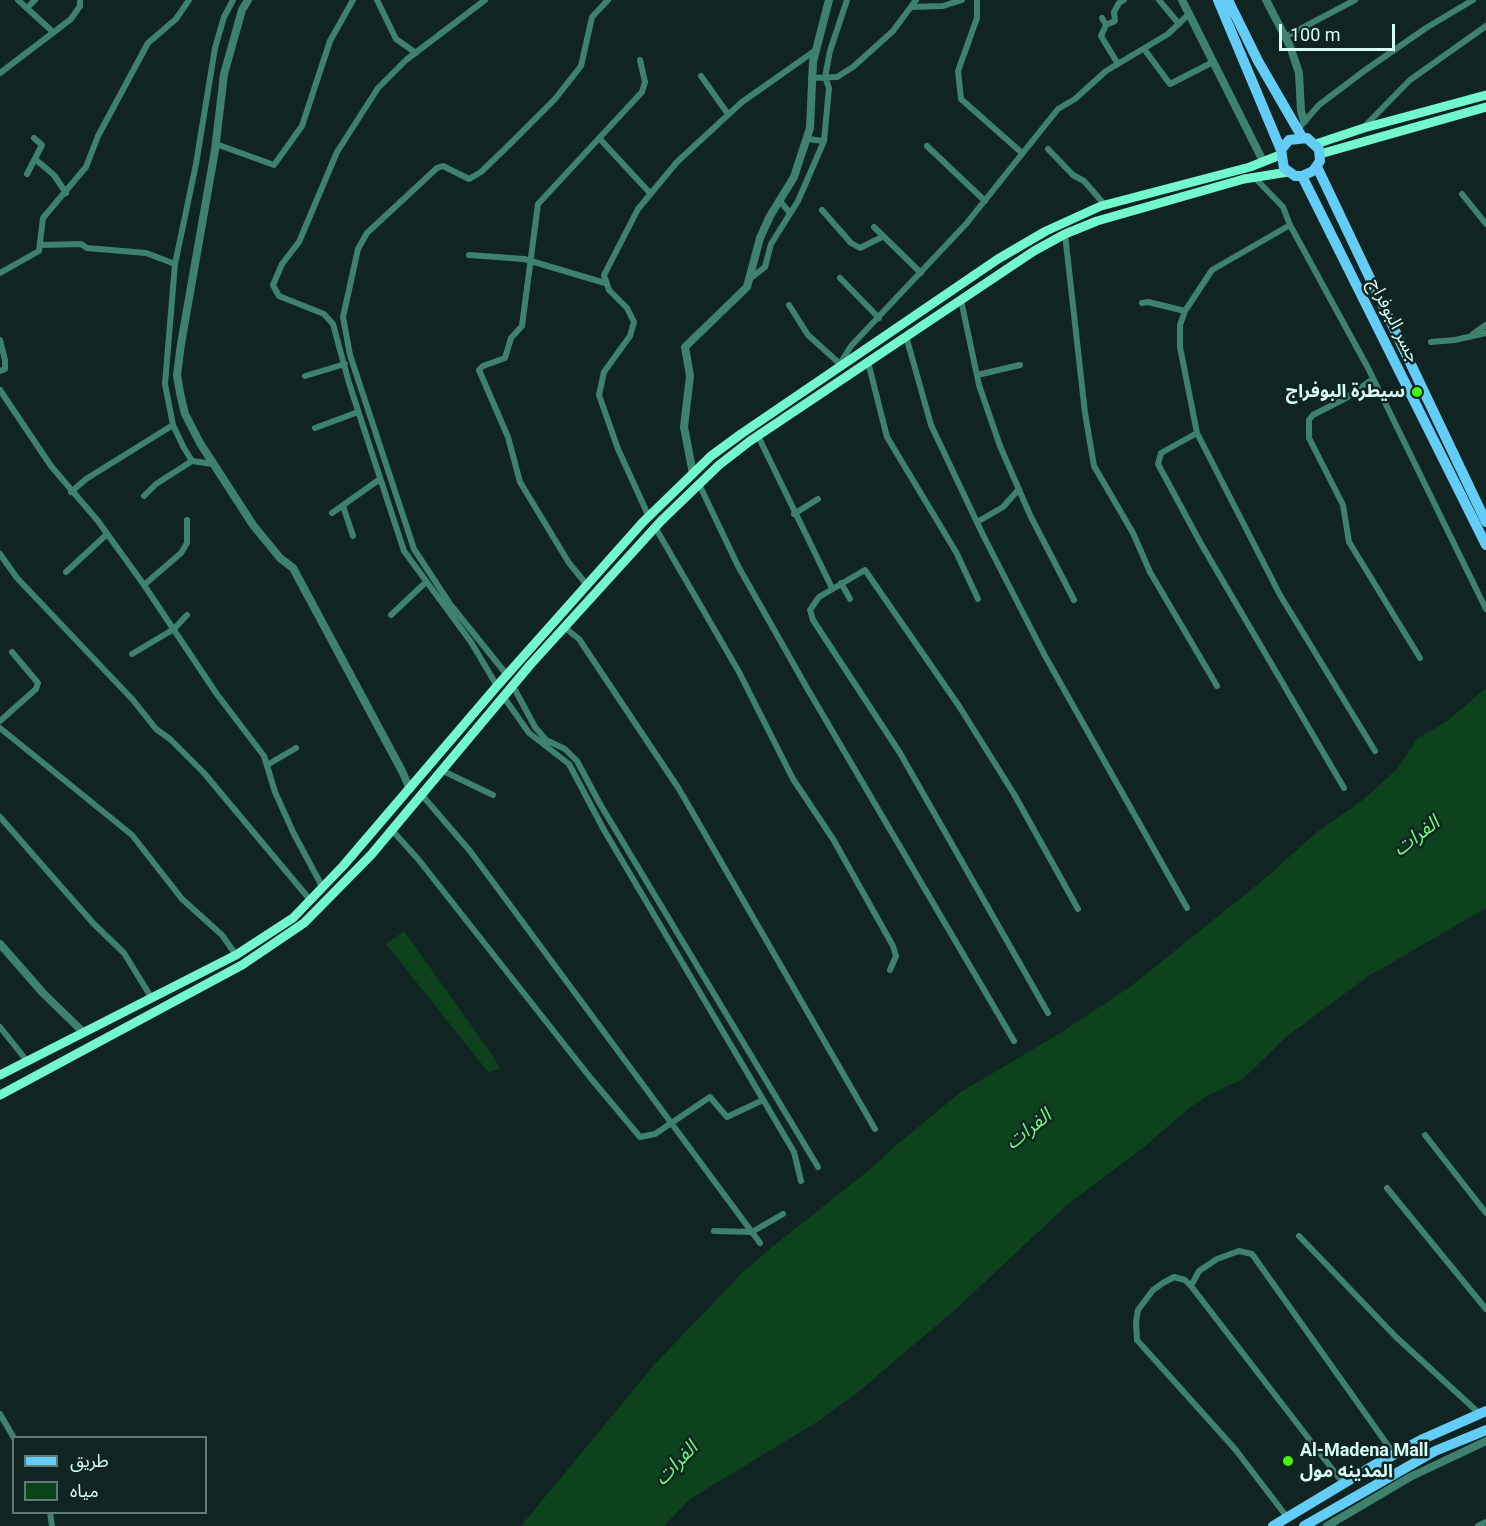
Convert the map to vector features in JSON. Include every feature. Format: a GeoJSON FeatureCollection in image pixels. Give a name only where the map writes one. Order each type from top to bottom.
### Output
{"type":"FeatureCollection","features":[{"type":"Feature","properties":{"kind":"main road"},"geometry":{"type":"LineString","coordinates":[[1218,0],[1281,153],[1281,162],[1288,172]]}},
{"type":"Feature","properties":{"kind":"main road"},"geometry":{"type":"LineString","coordinates":[[0,1095],[119,1032],[278,943],[326,903],[391,830],[503,696],[655,527],[699,484],[758,436],[1034,251],[1065,234],[1097,221],[1254,177],[1288,172],[1302,176],[1317,167],[1318,149],[1301,129],[1258,61],[1228,0]]}},
{"type":"Feature","properties":{"kind":"main road"},"geometry":{"type":"LineString","coordinates":[[1318,149],[1364,128],[1486,95]]}},
{"type":"Feature","properties":{"kind":"main road"},"geometry":{"type":"LineString","coordinates":[[1318,149],[1486,107]]}},
{"type":"Feature","properties":{"kind":"main road"},"geometry":{"type":"LineString","coordinates":[[0,1076],[111,1017],[236,955],[293,918],[312,901],[587,585],[649,517],[711,456],[838,365],[998,259],[1077,215],[1263,161],[1281,153],[1289,140],[1301,129]]}},
{"type":"Feature","properties":{"kind":"main road","name":"جسر البوفراج"},"geometry":{"type":"LineString","coordinates":[[1317,167],[1482,525],[1486,545]]}},
{"type":"Feature","properties":{"kind":"main road","name":"جسر البوفراج"},"geometry":{"type":"LineString","coordinates":[[1302,176],[1482,525]]}},
{"type":"Feature","properties":{"kind":"main road"},"geometry":{"type":"LineString","coordinates":[[807,389],[813,399]]}},
{"type":"Feature","properties":{"kind":"main road"},"geometry":{"type":"LineString","coordinates":[[563,612],[567,623]]}},
{"type":"Feature","properties":{"kind":"main road"},"geometry":{"type":"LineString","coordinates":[[111,1017],[119,1032]]}},
{"type":"Feature","properties":{"kind":"main road"},"geometry":{"type":"LineString","coordinates":[[1273,1526],[1394,1454],[1483,1413]]}},
{"type":"Feature","properties":{"kind":"main road"},"geometry":{"type":"LineString","coordinates":[[1304,1526],[1435,1451],[1486,1430]]}},
{"type":"Feature","properties":{"kind":"street"},"geometry":{"type":"LineString","coordinates":[[18,0],[53,32]]}},
{"type":"Feature","properties":{"kind":"street"},"geometry":{"type":"LineString","coordinates":[[27,8],[35,0]]}},
{"type":"Feature","properties":{"kind":"street"},"geometry":{"type":"LineString","coordinates":[[0,73],[71,19],[80,6],[80,0]]}},
{"type":"Feature","properties":{"kind":"street"},"geometry":{"type":"LineString","coordinates":[[0,273],[39,251],[43,218],[66,194],[86,167],[98,136],[148,43],[176,19],[189,0]]}},
{"type":"Feature","properties":{"kind":"street"},"geometry":{"type":"LineString","coordinates":[[192,461],[173,425],[165,384],[175,264],[196,164],[215,48],[224,17],[233,0]]}},
{"type":"Feature","properties":{"kind":"street"},"geometry":{"type":"LineString","coordinates":[[248,0],[239,20],[224,74],[216,144],[177,375],[185,414],[213,464],[253,525],[280,558],[293,568],[410,789]]}},
{"type":"Feature","properties":{"kind":"street"},"geometry":{"type":"LineString","coordinates":[[216,144],[274,165],[302,126],[330,41],[352,0]]}},
{"type":"Feature","properties":{"kind":"street"},"geometry":{"type":"LineString","coordinates":[[377,0],[396,39],[416,53]]}},
{"type":"Feature","properties":{"kind":"street"},"geometry":{"type":"LineString","coordinates":[[485,0],[416,53],[378,88],[337,152],[299,242],[282,264],[273,285],[279,297],[324,314],[333,324],[358,412],[404,551],[479,654],[497,686]]}},
{"type":"Feature","properties":{"kind":"street"},"geometry":{"type":"LineString","coordinates":[[507,675],[438,587],[414,549],[350,355],[343,317],[345,299],[358,249],[366,233],[437,168],[443,166],[469,179],[481,172],[555,99],[581,66],[592,17],[608,0]]}},
{"type":"Feature","properties":{"kind":"street"},"geometry":{"type":"LineString","coordinates":[[693,474],[684,427],[690,376],[685,347],[747,287],[760,238],[779,200],[794,177],[808,139],[813,99],[811,78],[829,0]]}},
{"type":"Feature","properties":{"kind":"street"},"geometry":{"type":"LineString","coordinates":[[751,278],[765,267],[771,244],[808,181],[824,141],[829,88],[825,77],[830,51],[847,0]]}},
{"type":"Feature","properties":{"kind":"street"},"geometry":{"type":"LineString","coordinates":[[811,78],[837,77],[853,66],[893,31],[916,0]]}},
{"type":"Feature","properties":{"kind":"street"},"geometry":{"type":"LineString","coordinates":[[911,7],[943,6],[962,0]]}},
{"type":"Feature","properties":{"kind":"street"},"geometry":{"type":"LineString","coordinates":[[977,0],[977,18],[958,71],[961,99],[1022,153]]}},
{"type":"Feature","properties":{"kind":"street"},"geometry":{"type":"LineString","coordinates":[[1118,64],[1101,36],[1106,25],[1115,21],[1114,12],[1119,3],[1124,0]]}},
{"type":"Feature","properties":{"kind":"street"},"geometry":{"type":"LineString","coordinates":[[1159,0],[1179,24]]}},
{"type":"Feature","properties":{"kind":"street"},"geometry":{"type":"LineString","coordinates":[[1182,0],[1263,161]]}},
{"type":"Feature","properties":{"kind":"street"},"geometry":{"type":"LineString","coordinates":[[1266,0],[1285,37],[1299,73],[1301,129]]}},
{"type":"Feature","properties":{"kind":"street"},"geometry":{"type":"LineString","coordinates":[[1285,37],[1355,0]]}},
{"type":"Feature","properties":{"kind":"street"},"geometry":{"type":"LineString","coordinates":[[1301,129],[1319,105],[1364,71],[1426,28],[1473,0]]}},
{"type":"Feature","properties":{"kind":"street"},"geometry":{"type":"LineString","coordinates":[[789,305],[808,336],[838,365],[850,346],[921,273],[985,201],[1058,109],[1075,99],[1095,80],[1179,24],[1189,14]]}},
{"type":"Feature","properties":{"kind":"street"},"geometry":{"type":"LineString","coordinates":[[1102,18],[1106,25]]}},
{"type":"Feature","properties":{"kind":"street"},"geometry":{"type":"LineString","coordinates":[[1364,128],[1410,80],[1486,26]]}},
{"type":"Feature","properties":{"kind":"street"},"geometry":{"type":"LineString","coordinates":[[1144,49],[1170,84],[1213,62]]}},
{"type":"Feature","properties":{"kind":"street"},"geometry":{"type":"LineString","coordinates":[[605,284],[604,275],[649,192],[728,114],[816,50]]}},
{"type":"Feature","properties":{"kind":"street"},"geometry":{"type":"LineString","coordinates":[[587,585],[569,563],[520,482],[508,437],[479,370],[483,366],[505,358],[511,338],[522,326],[538,204],[642,92],[645,81],[640,60]]}},
{"type":"Feature","properties":{"kind":"street"},"geometry":{"type":"LineString","coordinates":[[701,76],[728,114]]}},
{"type":"Feature","properties":{"kind":"street"},"geometry":{"type":"LineString","coordinates":[[27,174],[42,145],[34,138]]}},
{"type":"Feature","properties":{"kind":"street"},"geometry":{"type":"LineString","coordinates":[[599,138],[649,192]]}},
{"type":"Feature","properties":{"kind":"street"},"geometry":{"type":"LineString","coordinates":[[808,139],[824,141]]}},
{"type":"Feature","properties":{"kind":"street"},"geometry":{"type":"LineString","coordinates":[[927,146],[985,201]]}},
{"type":"Feature","properties":{"kind":"street"},"geometry":{"type":"LineString","coordinates":[[1048,149],[1073,175],[1084,181],[1105,205]]}},
{"type":"Feature","properties":{"kind":"street"},"geometry":{"type":"LineString","coordinates":[[34,159],[54,175],[66,194]]}},
{"type":"Feature","properties":{"kind":"street"},"geometry":{"type":"LineString","coordinates":[[1254,177],[1283,207],[1290,225],[1373,379],[1486,609]]}},
{"type":"Feature","properties":{"kind":"street"},"geometry":{"type":"LineString","coordinates":[[1462,194],[1486,224]]}},
{"type":"Feature","properties":{"kind":"street"},"geometry":{"type":"LineString","coordinates":[[779,200],[790,213]]}},
{"type":"Feature","properties":{"kind":"street"},"geometry":{"type":"LineString","coordinates":[[822,210],[851,243],[860,248],[882,237]]}},
{"type":"Feature","properties":{"kind":"street"},"geometry":{"type":"LineString","coordinates":[[1290,225],[1212,270],[1185,311],[1180,325],[1180,347],[1197,433],[1280,595],[1375,751]]}},
{"type":"Feature","properties":{"kind":"street"},"geometry":{"type":"LineString","coordinates":[[874,227],[921,273]]}},
{"type":"Feature","properties":{"kind":"street"},"geometry":{"type":"LineString","coordinates":[[1065,234],[1082,390],[1094,466],[1133,533],[1150,572],[1216,686]]}},
{"type":"Feature","properties":{"kind":"street"},"geometry":{"type":"LineString","coordinates":[[41,245],[81,243],[87,248],[146,253],[175,264]]}},
{"type":"Feature","properties":{"kind":"street"},"geometry":{"type":"LineString","coordinates":[[469,255],[524,259],[605,284],[627,308],[634,322],[630,336],[604,372],[599,395],[618,449],[649,517]]}},
{"type":"Feature","properties":{"kind":"street"},"geometry":{"type":"LineString","coordinates":[[840,278],[879,318]]}},
{"type":"Feature","properties":{"kind":"street"},"geometry":{"type":"LineString","coordinates":[[961,300],[977,375],[1000,446],[1018,489],[1074,600]]}},
{"type":"Feature","properties":{"kind":"street"},"geometry":{"type":"LineString","coordinates":[[1142,303],[1148,302],[1185,311]]}},
{"type":"Feature","properties":{"kind":"street"},"geometry":{"type":"LineString","coordinates":[[1468,337],[1486,325]]}},
{"type":"Feature","properties":{"kind":"street"},"geometry":{"type":"LineString","coordinates":[[1431,342],[1486,333]]}},
{"type":"Feature","properties":{"kind":"street"},"geometry":{"type":"LineString","coordinates":[[906,336],[931,425],[976,522],[1044,654],[1187,908]]}},
{"type":"Feature","properties":{"kind":"street"},"geometry":{"type":"LineString","coordinates":[[0,340],[5,360],[4,369],[0,371]]}},
{"type":"Feature","properties":{"kind":"street"},"geometry":{"type":"LineString","coordinates":[[868,362],[887,437],[956,552],[978,599]]}},
{"type":"Feature","properties":{"kind":"street"},"geometry":{"type":"LineString","coordinates":[[305,376],[345,364]]}},
{"type":"Feature","properties":{"kind":"street"},"geometry":{"type":"LineString","coordinates":[[977,375],[1020,365]]}},
{"type":"Feature","properties":{"kind":"street"},"geometry":{"type":"LineString","coordinates":[[1373,379],[1313,415],[1309,420],[1310,438],[1343,505],[1349,542],[1420,658]]}},
{"type":"Feature","properties":{"kind":"street"},"geometry":{"type":"LineString","coordinates":[[0,390],[71,492],[98,521],[144,585],[241,729],[264,756],[294,834],[323,888]]}},
{"type":"Feature","properties":{"kind":"street"},"geometry":{"type":"LineString","coordinates":[[315,428],[358,412]]}},
{"type":"Feature","properties":{"kind":"street"},"geometry":{"type":"LineString","coordinates":[[71,492],[86,479],[173,425]]}},
{"type":"Feature","properties":{"kind":"street"},"geometry":{"type":"LineString","coordinates":[[1197,433],[1161,453],[1158,464],[1200,542],[1344,788]]}},
{"type":"Feature","properties":{"kind":"street"},"geometry":{"type":"LineString","coordinates":[[758,436],[832,588]]}},
{"type":"Feature","properties":{"kind":"street"},"geometry":{"type":"LineString","coordinates":[[144,496],[156,484],[192,461],[213,464]]}},
{"type":"Feature","properties":{"kind":"street"},"geometry":{"type":"LineString","coordinates":[[332,513],[380,479]]}},
{"type":"Feature","properties":{"kind":"street"},"geometry":{"type":"LineString","coordinates":[[699,484],[738,566],[1014,1041]]}},
{"type":"Feature","properties":{"kind":"street"},"geometry":{"type":"LineString","coordinates":[[976,522],[1003,507],[1018,489]]}},
{"type":"Feature","properties":{"kind":"street"},"geometry":{"type":"LineString","coordinates":[[794,514],[818,499]]}},
{"type":"Feature","properties":{"kind":"street"},"geometry":{"type":"LineString","coordinates":[[343,506],[353,536]]}},
{"type":"Feature","properties":{"kind":"street"},"geometry":{"type":"LineString","coordinates":[[144,585],[181,553],[187,543],[187,520]]}},
{"type":"Feature","properties":{"kind":"street"},"geometry":{"type":"LineString","coordinates":[[655,527],[739,672],[793,779],[833,839],[893,946],[896,956],[890,970]]}},
{"type":"Feature","properties":{"kind":"street"},"geometry":{"type":"LineString","coordinates":[[66,572],[106,535]]}},
{"type":"Feature","properties":{"kind":"street"},"geometry":{"type":"LineString","coordinates":[[0,554],[17,578],[133,700],[156,729],[170,739],[204,773],[312,901]]}},
{"type":"Feature","properties":{"kind":"street"},"geometry":{"type":"LineString","coordinates":[[1048,1013],[900,753],[813,620],[810,610],[813,603],[832,588],[865,570],[959,706],[1014,794],[1078,909]]}},
{"type":"Feature","properties":{"kind":"street"},"geometry":{"type":"LineString","coordinates":[[391,615],[426,582]]}},
{"type":"Feature","properties":{"kind":"street"},"geometry":{"type":"LineString","coordinates":[[841,583],[850,599]]}},
{"type":"Feature","properties":{"kind":"street"},"geometry":{"type":"LineString","coordinates":[[132,654],[174,629],[187,615]]}},
{"type":"Feature","properties":{"kind":"street"},"geometry":{"type":"LineString","coordinates":[[567,623],[680,789],[875,1129]]}},
{"type":"Feature","properties":{"kind":"street"},"geometry":{"type":"LineString","coordinates":[[0,721],[36,689],[38,683],[12,652]]}},
{"type":"Feature","properties":{"kind":"street"},"geometry":{"type":"LineString","coordinates":[[513,686],[535,727],[546,740],[565,749],[577,761],[600,804],[818,1167]]}},
{"type":"Feature","properties":{"kind":"street"},"geometry":{"type":"LineString","coordinates":[[503,696],[529,733],[569,764],[604,830],[794,1152],[801,1181]]}},
{"type":"Feature","properties":{"kind":"street"},"geometry":{"type":"LineString","coordinates":[[0,728],[132,835],[182,899],[222,936],[236,955]]}},
{"type":"Feature","properties":{"kind":"street"},"geometry":{"type":"LineString","coordinates":[[267,765],[296,748]]}},
{"type":"Feature","properties":{"kind":"street"},"geometry":{"type":"LineString","coordinates":[[441,770],[493,795]]}},
{"type":"Feature","properties":{"kind":"street"},"geometry":{"type":"LineString","coordinates":[[421,794],[470,851],[760,1243]]}},
{"type":"Feature","properties":{"kind":"street"},"geometry":{"type":"LineString","coordinates":[[0,816],[93,923],[124,953],[151,997]]}},
{"type":"Feature","properties":{"kind":"street"},"geometry":{"type":"LineString","coordinates":[[391,830],[418,859],[589,1077],[640,1137],[655,1134],[710,1097],[727,1117],[763,1100]]}},
{"type":"Feature","properties":{"kind":"street"},"geometry":{"type":"LineString","coordinates":[[0,944],[43,993],[83,1032]]}},
{"type":"Feature","properties":{"kind":"street"},"geometry":{"type":"LineString","coordinates":[[0,1027],[27,1061]]}},
{"type":"Feature","properties":{"kind":"street"},"geometry":{"type":"LineString","coordinates":[[1425,1135],[1486,1213]]}},
{"type":"Feature","properties":{"kind":"street"},"geometry":{"type":"LineString","coordinates":[[1386,1188],[1486,1309]]}},
{"type":"Feature","properties":{"kind":"street"},"geometry":{"type":"LineString","coordinates":[[714,1231],[752,1232],[783,1214]]}},
{"type":"Feature","properties":{"kind":"street"},"geometry":{"type":"LineString","coordinates":[[1299,1236],[1396,1337],[1483,1413]]}},
{"type":"Feature","properties":{"kind":"street"},"geometry":{"type":"LineString","coordinates":[[1191,1286],[1199,1271],[1217,1259],[1239,1251],[1252,1254],[1394,1454]]}},
{"type":"Feature","properties":{"kind":"street"},"geometry":{"type":"LineString","coordinates":[[1287,1517],[1235,1449],[1137,1340],[1138,1310],[1153,1290],[1174,1277],[1185,1280],[1191,1286],[1343,1483]]}},
{"type":"Feature","properties":{"kind":"street"},"geometry":{"type":"LineString","coordinates":[[0,1414],[13,1436]]}},
{"type":"Feature","properties":{"kind":"street"},"geometry":{"type":"LineString","coordinates":[[1328,1526],[1410,1477],[1486,1441]]}},
{"type":"Feature","properties":{"kind":"street"},"geometry":{"type":"LineString","coordinates":[[1478,1526],[1486,1522]]}},
{"type":"Feature","properties":{"kind":"water","name":"الفرات"},"geometry":{"type":"Polygon","coordinates":[[[1486,688],[1486,908],[1367,977],[1286,1037],[1243,1079],[1207,1096],[1189,1108],[1144,1147],[1067,1205],[957,1308],[857,1393],[817,1422],[690,1499],[664,1526],[521,1526],[655,1364],[744,1271],[873,1167],[961,1092],[1062,1032],[1130,987],[1268,876],[1317,832],[1363,800],[1397,769],[1418,738],[1446,722],[1486,688]]]}},
{"type":"Feature","properties":{"kind":"water"},"geometry":{"type":"Polygon","coordinates":[[[404,931],[493,1056],[499,1068],[489,1073],[386,944],[404,931]]]}},
{"type":"Feature","properties":{"kind":"place","name":"سيطرة البوفراج"},"geometry":{"type":"Point","coordinates":[1417,392]}},
{"type":"Feature","properties":{"kind":"place","name":"Al-Madena Mall المدينه مول"},"geometry":{"type":"Point","coordinates":[1288,1461]}}]}
